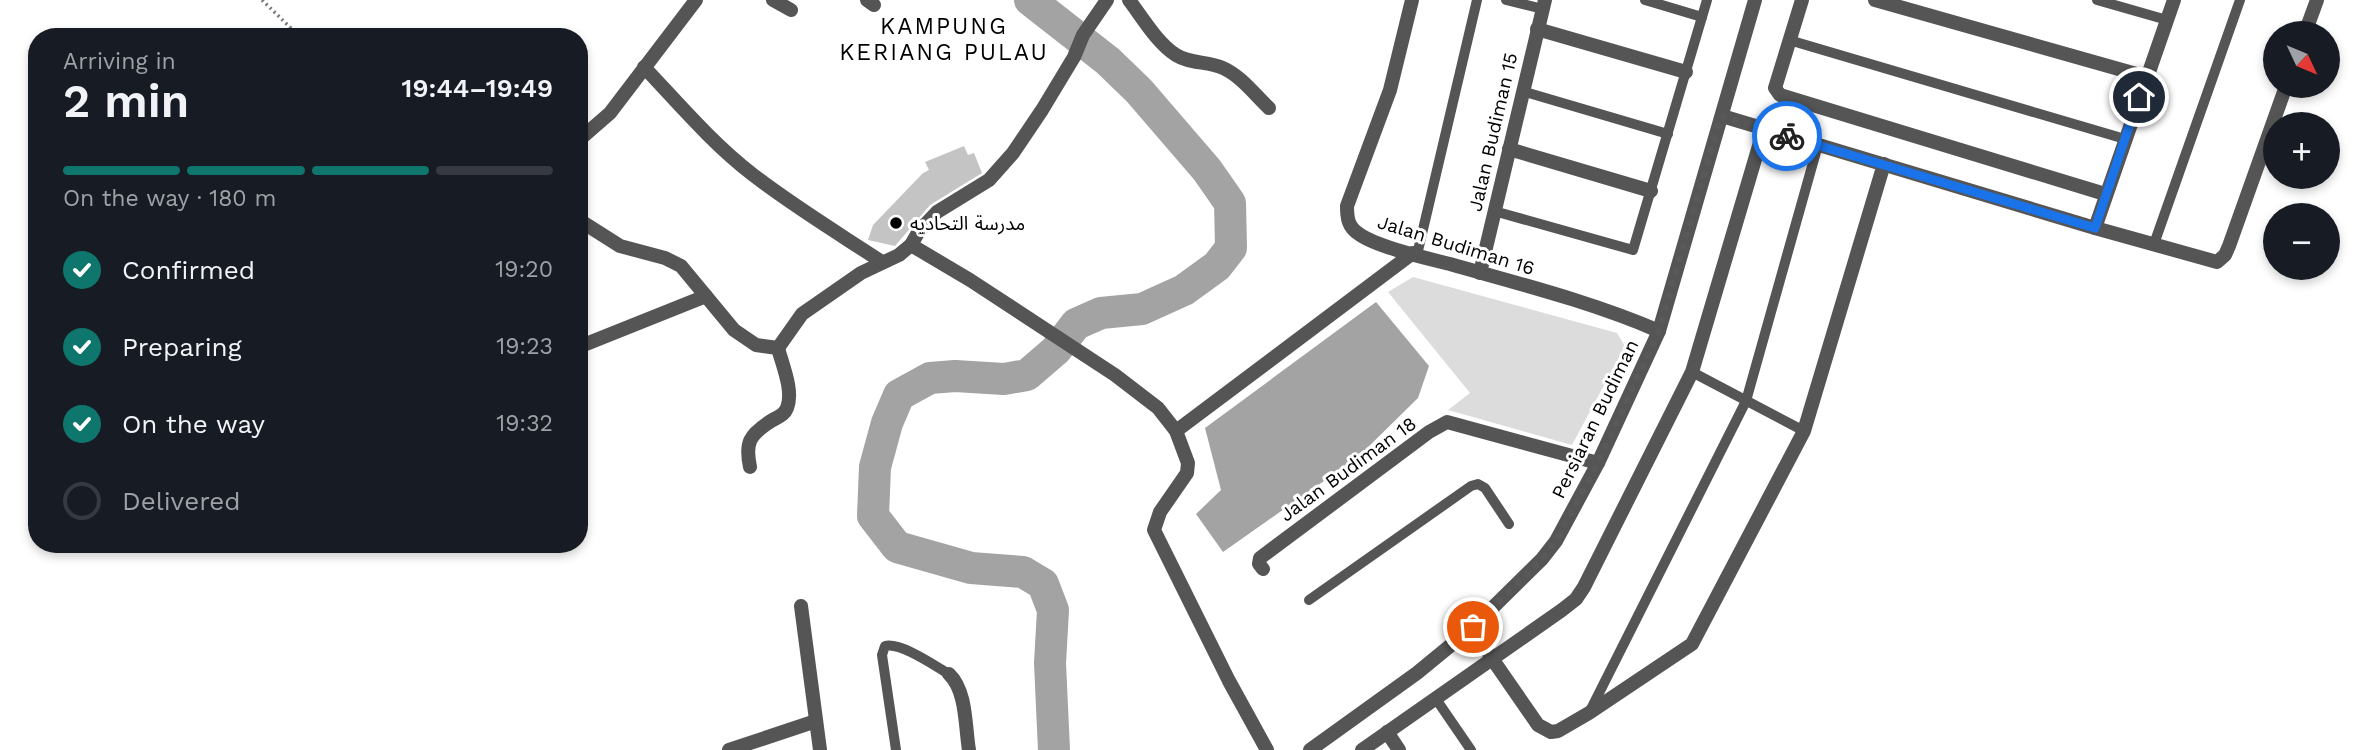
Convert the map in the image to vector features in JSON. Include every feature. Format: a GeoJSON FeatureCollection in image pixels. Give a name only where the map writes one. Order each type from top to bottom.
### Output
{"type":"FeatureCollection","features":[{"type":"Feature","properties":{"kind":"street"},"geometry":{"type":"LineString","coordinates":[[588,132],[610,113],[696,0]]}},
{"type":"Feature","properties":{"kind":"street"},"geometry":{"type":"LineString","coordinates":[[773,0],[791,10]]}},
{"type":"Feature","properties":{"kind":"street"},"geometry":{"type":"LineString","coordinates":[[750,467],[746,447],[752,437],[771,421],[782,416],[788,407],[789,395],[778,348],[802,314],[861,273],[899,255],[937,212],[989,180],[1013,153],[1074,57],[1083,35],[1107,0]]}},
{"type":"Feature","properties":{"kind":"street"},"geometry":{"type":"LineString","coordinates":[[1129,0],[1167,48],[1177,56],[1223,68],[1235,75],[1269,108]]}},
{"type":"Feature","properties":{"kind":"street","name":"Jalan Budiman 16"},"geometry":{"type":"LineString","coordinates":[[1412,0],[1390,90],[1347,206],[1347,219],[1352,229],[1360,235],[1415,254],[1615,312],[1659,331]]}},
{"type":"Feature","properties":{"kind":"street","name":"Persiaran Budiman"},"geometry":{"type":"LineString","coordinates":[[1310,750],[1417,673],[1473,627],[1542,559],[1556,541],[1598,463],[1659,331],[1755,0]]}},
{"type":"Feature","properties":{"kind":"street"},"geometry":{"type":"LineString","coordinates":[[1802,0],[1775,88],[1787,98],[2105,194]]}},
{"type":"Feature","properties":{"kind":"street"},"geometry":{"type":"LineString","coordinates":[[1875,0],[2147,77]]}},
{"type":"Feature","properties":{"kind":"street"},"geometry":{"type":"LineString","coordinates":[[2095,228],[2175,0]]}},
{"type":"Feature","properties":{"kind":"street"},"geometry":{"type":"LineString","coordinates":[[2309,21],[2317,0]]}},
{"type":"Feature","properties":{"kind":"street","name":"Jalan Budiman 15"},"geometry":{"type":"LineString","coordinates":[[1480,273],[1544,5]]}},
{"type":"Feature","properties":{"kind":"street"},"geometry":{"type":"LineString","coordinates":[[1537,29],[1686,72]]}},
{"type":"Feature","properties":{"kind":"street"},"geometry":{"type":"LineString","coordinates":[[644,67],[720,147],[751,173],[800,209],[882,262]]}},
{"type":"Feature","properties":{"kind":"street"},"geometry":{"type":"LineString","coordinates":[[1721,116],[2217,262],[2225,255],[2283,98]]}},
{"type":"Feature","properties":{"kind":"street"},"geometry":{"type":"LineString","coordinates":[[1362,750],[1493,660],[1576,599],[1584,587],[1692,372],[1764,129]]}},
{"type":"Feature","properties":{"kind":"street"},"geometry":{"type":"LineString","coordinates":[[1509,149],[1651,191]]}},
{"type":"Feature","properties":{"kind":"street"},"geometry":{"type":"LineString","coordinates":[[1473,627],[1493,660],[1544,730],[1558,731],[1692,645],[1804,431],[1884,164]]}},
{"type":"Feature","properties":{"kind":"street"},"geometry":{"type":"LineString","coordinates":[[588,226],[620,246],[665,258],[681,266],[734,330],[756,345],[778,348]]}},
{"type":"Feature","properties":{"kind":"street"},"geometry":{"type":"LineString","coordinates":[[911,244],[1115,375],[1158,408],[1176,431],[1188,463],[1187,472],[1160,512],[1154,530],[1229,681],[1267,750]]}},
{"type":"Feature","properties":{"kind":"street"},"geometry":{"type":"LineString","coordinates":[[1176,431],[1415,254]]}},
{"type":"Feature","properties":{"kind":"street"},"geometry":{"type":"LineString","coordinates":[[588,343],[706,296]]}},
{"type":"Feature","properties":{"kind":"street","name":"Jalan Budiman 18"},"geometry":{"type":"LineString","coordinates":[[1263,569],[1259,564],[1260,558],[1429,432],[1447,422],[1598,463]]}},
{"type":"Feature","properties":{"kind":"street"},"geometry":{"type":"LineString","coordinates":[[801,606],[820,750]]}},
{"type":"Feature","properties":{"kind":"street"},"geometry":{"type":"LineString","coordinates":[[949,674],[960,691],[969,750]]}},
{"type":"Feature","properties":{"kind":"street"},"geometry":{"type":"LineString","coordinates":[[730,750],[816,721]]}},
{"type":"Feature","properties":{"kind":"street"},"geometry":{"type":"LineString","coordinates":[[1387,732],[1399,750]]}},
{"type":"Feature","properties":{"kind":"lane"},"geometry":{"type":"LineString","coordinates":[[1415,254],[1477,0]]}},
{"type":"Feature","properties":{"kind":"lane"},"geometry":{"type":"LineString","coordinates":[[1506,0],[1544,5]]}},
{"type":"Feature","properties":{"kind":"lane"},"geometry":{"type":"LineString","coordinates":[[1645,0],[1702,17]]}},
{"type":"Feature","properties":{"kind":"lane"},"geometry":{"type":"LineString","coordinates":[[1494,211],[1633,250],[1707,0]]}},
{"type":"Feature","properties":{"kind":"lane"},"geometry":{"type":"LineString","coordinates":[[2097,0],[2167,20]]}},
{"type":"Feature","properties":{"kind":"lane"},"geometry":{"type":"LineString","coordinates":[[2154,244],[2240,0]]}},
{"type":"Feature","properties":{"kind":"lane"},"geometry":{"type":"LineString","coordinates":[[1789,40],[2125,139]]}},
{"type":"Feature","properties":{"kind":"lane"},"geometry":{"type":"LineString","coordinates":[[1522,91],[1668,134]]}},
{"type":"Feature","properties":{"kind":"lane"},"geometry":{"type":"LineString","coordinates":[[1589,713],[1746,401],[1818,145]]}},
{"type":"Feature","properties":{"kind":"lane"},"geometry":{"type":"LineString","coordinates":[[1692,372],[1804,431]]}},
{"type":"Feature","properties":{"kind":"lane"},"geometry":{"type":"LineString","coordinates":[[1309,600],[1471,485],[1478,484],[1485,488],[1510,524]]}},
{"type":"Feature","properties":{"kind":"lane"},"geometry":{"type":"LineString","coordinates":[[896,750],[882,655],[885,646],[893,645],[949,674]]}},
{"type":"Feature","properties":{"kind":"lane"},"geometry":{"type":"LineString","coordinates":[[1436,699],[1471,750]]}},
{"type":"Feature","properties":{"kind":"path"},"geometry":{"type":"LineString","coordinates":[[262,0],[291,28]]}},
{"type":"Feature","properties":{"kind":"shaded area"},"geometry":{"type":"Polygon","coordinates":[[[1413,277],[1617,333],[1625,346],[1572,445],[1448,410],[1470,393],[1388,292],[1413,277]]]}},
{"type":"Feature","properties":{"kind":"shaded area"},"geometry":{"type":"Polygon","coordinates":[[[1376,302],[1429,366],[1418,398],[1358,457],[1223,552],[1196,514],[1221,490],[1205,428],[1376,302]]]}},
{"type":"Feature","properties":{"kind":"building"},"geometry":{"type":"Polygon","coordinates":[[[964,146],[968,155],[974,153],[982,173],[930,205],[895,246],[868,240],[873,225],[929,170],[925,162],[964,146]]]}},
{"type":"Feature","properties":{"kind":"waterway"},"geometry":{"type":"LineString","coordinates":[[1030,0],[1108,61],[1139,91],[1207,170],[1230,203],[1231,248],[1217,266],[1184,290],[1142,309],[1101,313],[1076,324],[1056,350],[1027,375],[1004,379],[955,376],[930,378],[899,395],[887,423],[875,467],[873,516],[897,547],[971,568],[1023,572],[1043,584],[1053,610],[1050,663],[1054,750]]}},
{"type":"Feature","properties":{"kind":"way so far"},"geometry":{"type":"LineString","coordinates":[[1473,627],[1542,559],[1556,541],[1598,463],[1659,331],[1721,116],[1787,136]]}},
{"type":"Feature","properties":{"kind":"place","name":"مدرسة التحاديه"},"geometry":{"type":"Point","coordinates":[896,223]}},
{"type":"Feature","properties":{"kind":"district","name":"KAMPUNG KERIANG PULAU"},"geometry":{"type":"Point","coordinates":[944,39]}},
{"type":"Feature","properties":{"kind":"route"},"geometry":{"type":"LineString","coordinates":[[1787,136],[2095,228],[2139,97]]}}]}
